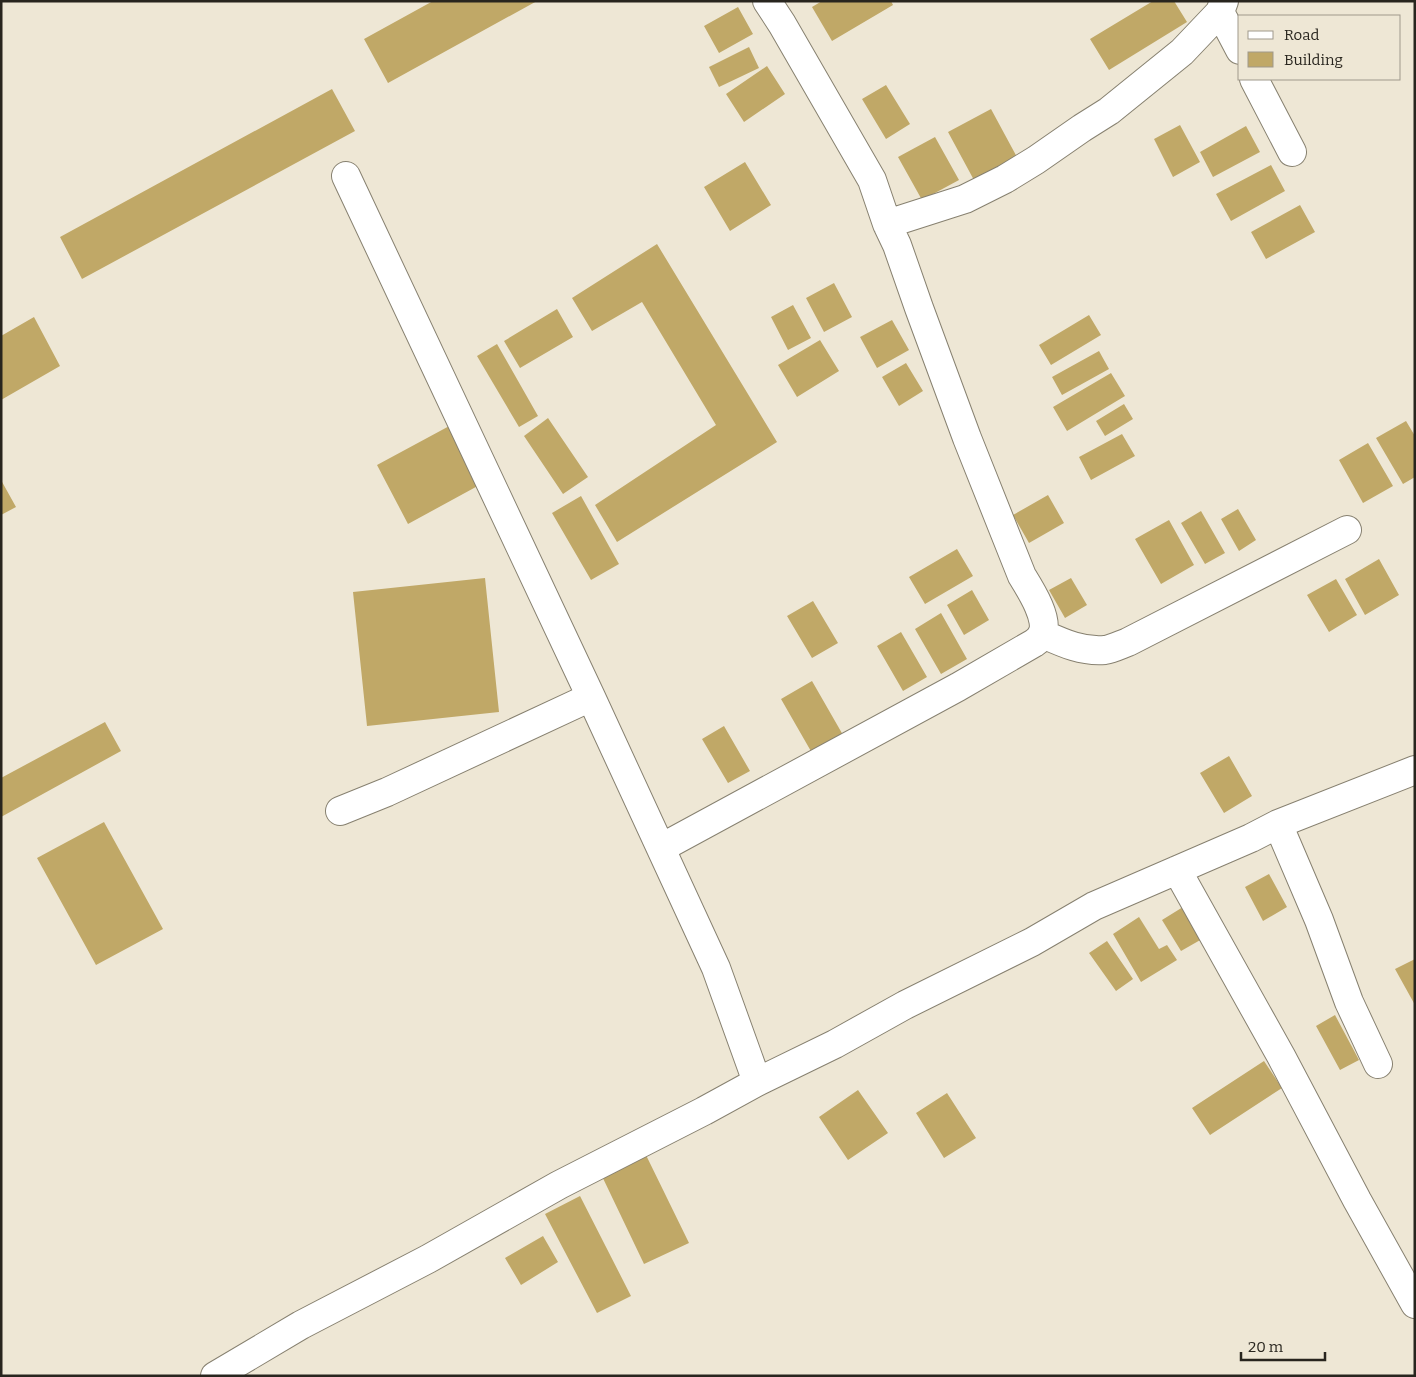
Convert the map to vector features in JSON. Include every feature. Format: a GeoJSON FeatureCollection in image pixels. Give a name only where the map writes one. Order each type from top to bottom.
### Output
{"type":"FeatureCollection","features":[{"type":"Feature","properties":{"kind":"street"},"geometry":{"type":"LineString","coordinates":[[661,848],[958,687],[1034,643],[1043,634],[1044,621],[1034,596],[1022,576],[967,438],[872,180],[766,1]]}},
{"type":"Feature","properties":{"kind":"street"},"geometry":{"type":"LineString","coordinates":[[887,224],[965,199],[1005,179],[1036,160],[1109,110],[1147,81],[1182,52],[1222,7],[1238,45]]}},
{"type":"Feature","properties":{"kind":"street"},"geometry":{"type":"LineString","coordinates":[[1255,80],[1292,152]]}},
{"type":"Feature","properties":{"kind":"street"},"geometry":{"type":"LineString","coordinates":[[346,176],[716,968],[757,1082]]}},
{"type":"Feature","properties":{"kind":"street"},"geometry":{"type":"LineString","coordinates":[[1043,634],[1071,646],[1087,650],[1106,650],[1121,645],[1347,530]]}},
{"type":"Feature","properties":{"kind":"street"},"geometry":{"type":"LineString","coordinates":[[340,811],[387,792],[591,697]]}},
{"type":"Feature","properties":{"kind":"street"},"geometry":{"type":"LineString","coordinates":[[215,1376],[301,1325],[428,1260],[559,1185],[1032,942],[1094,906],[1278,824],[1415,770]]}},
{"type":"Feature","properties":{"kind":"street"},"geometry":{"type":"LineString","coordinates":[[1278,824],[1319,920],[1349,1002],[1378,1064]]}},
{"type":"Feature","properties":{"kind":"street"},"geometry":{"type":"LineString","coordinates":[[1177,870],[1281,1056],[1357,1200],[1415,1304]]}},
{"type":"Feature","properties":{"kind":"building"},"geometry":{"type":"Polygon","coordinates":[[[433,1],[537,1],[388,83],[364,39],[433,1]]]}},
{"type":"Feature","properties":{"kind":"building"},"geometry":{"type":"Polygon","coordinates":[[[822,1],[891,1],[893,5],[832,41],[812,7],[822,1]]]}},
{"type":"Feature","properties":{"kind":"building"},"geometry":{"type":"Polygon","coordinates":[[[1153,1],[1174,1],[1187,22],[1109,70],[1090,39],[1153,1]]]}},
{"type":"Feature","properties":{"kind":"building"},"geometry":{"type":"Polygon","coordinates":[[[738,7],[753,34],[719,53],[704,26],[738,7]]]}},
{"type":"Feature","properties":{"kind":"building"},"geometry":{"type":"Polygon","coordinates":[[[749,47],[759,68],[719,87],[709,67],[749,47]]]}},
{"type":"Feature","properties":{"kind":"building"},"geometry":{"type":"Polygon","coordinates":[[[767,66],[785,94],[744,122],[726,94],[767,66]]]}},
{"type":"Feature","properties":{"kind":"building"},"geometry":{"type":"Polygon","coordinates":[[[886,85],[910,124],[886,139],[862,99],[886,85]]]}},
{"type":"Feature","properties":{"kind":"building"},"geometry":{"type":"Polygon","coordinates":[[[332,89],[355,131],[82,279],[60,237],[332,89]]]}},
{"type":"Feature","properties":{"kind":"building"},"geometry":{"type":"Polygon","coordinates":[[[991,109],[1018,159],[975,182],[948,132],[991,109]]]}},
{"type":"Feature","properties":{"kind":"building"},"geometry":{"type":"Polygon","coordinates":[[[1180,125],[1200,162],[1173,177],[1154,139],[1180,125]]]}},
{"type":"Feature","properties":{"kind":"building"},"geometry":{"type":"Polygon","coordinates":[[[1246,126],[1260,152],[1213,177],[1200,152],[1246,126]]]}},
{"type":"Feature","properties":{"kind":"building"},"geometry":{"type":"Polygon","coordinates":[[[935,137],[959,180],[922,200],[898,157],[935,137]]]}},
{"type":"Feature","properties":{"kind":"building"},"geometry":{"type":"Polygon","coordinates":[[[745,162],[771,205],[730,231],[704,187],[745,162]]]}},
{"type":"Feature","properties":{"kind":"building"},"geometry":{"type":"Polygon","coordinates":[[[1271,165],[1285,191],[1231,221],[1216,194],[1271,165]]]}},
{"type":"Feature","properties":{"kind":"building"},"geometry":{"type":"Polygon","coordinates":[[[1300,205],[1315,232],[1266,259],[1251,232],[1300,205]]]}},
{"type":"Feature","properties":{"kind":"building"},"geometry":{"type":"Polygon","coordinates":[[[657,244],[777,442],[617,542],[595,505],[716,425],[642,302],[592,331],[572,298],[657,244]]]}},
{"type":"Feature","properties":{"kind":"building"},"geometry":{"type":"Polygon","coordinates":[[[834,283],[852,317],[824,332],[806,298],[834,283]]]}},
{"type":"Feature","properties":{"kind":"building"},"geometry":{"type":"Polygon","coordinates":[[[793,305],[811,338],[788,350],[771,317],[793,305]]]}},
{"type":"Feature","properties":{"kind":"building"},"geometry":{"type":"Polygon","coordinates":[[[557,309],[573,337],[520,368],[504,341],[557,309]]]}},
{"type":"Feature","properties":{"kind":"building"},"geometry":{"type":"Polygon","coordinates":[[[1089,315],[1101,335],[1051,365],[1039,345],[1089,315]]]}},
{"type":"Feature","properties":{"kind":"building"},"geometry":{"type":"Polygon","coordinates":[[[34,317],[60,366],[1,400],[1,336],[34,317]]]}},
{"type":"Feature","properties":{"kind":"building"},"geometry":{"type":"Polygon","coordinates":[[[892,320],[909,350],[877,368],[860,337],[892,320]]]}},
{"type":"Feature","properties":{"kind":"building"},"geometry":{"type":"Polygon","coordinates":[[[820,340],[839,371],[797,397],[778,365],[820,340]]]}},
{"type":"Feature","properties":{"kind":"building"},"geometry":{"type":"Polygon","coordinates":[[[497,344],[538,416],[519,427],[477,356],[497,344]]]}},
{"type":"Feature","properties":{"kind":"building"},"geometry":{"type":"Polygon","coordinates":[[[1099,351],[1109,369],[1062,395],[1052,377],[1099,351]]]}},
{"type":"Feature","properties":{"kind":"building"},"geometry":{"type":"Polygon","coordinates":[[[906,363],[923,391],[899,406],[882,377],[906,363]]]}},
{"type":"Feature","properties":{"kind":"building"},"geometry":{"type":"Polygon","coordinates":[[[1111,373],[1125,396],[1067,431],[1053,407],[1111,373]]]}},
{"type":"Feature","properties":{"kind":"building"},"geometry":{"type":"Polygon","coordinates":[[[1124,404],[1133,419],[1105,436],[1096,421],[1124,404]]]}},
{"type":"Feature","properties":{"kind":"building"},"geometry":{"type":"Polygon","coordinates":[[[548,418],[588,477],[563,494],[524,436],[548,418]]]}},
{"type":"Feature","properties":{"kind":"building"},"geometry":{"type":"Polygon","coordinates":[[[1406,421],[1415,436],[1415,477],[1403,484],[1376,438],[1406,421]]]}},
{"type":"Feature","properties":{"kind":"building"},"geometry":{"type":"Polygon","coordinates":[[[453,424],[485,482],[408,524],[377,465],[453,424]]]}},
{"type":"Feature","properties":{"kind":"building"},"geometry":{"type":"Polygon","coordinates":[[[1122,434],[1135,456],[1091,480],[1079,457],[1122,434]]]}},
{"type":"Feature","properties":{"kind":"building"},"geometry":{"type":"Polygon","coordinates":[[[1368,443],[1393,486],[1363,503],[1339,460],[1368,443]]]}},
{"type":"Feature","properties":{"kind":"building"},"geometry":{"type":"Polygon","coordinates":[[[1,480],[16,507],[1,515],[1,480]]]}},
{"type":"Feature","properties":{"kind":"building"},"geometry":{"type":"Polygon","coordinates":[[[1048,495],[1064,523],[1029,543],[1013,515],[1048,495]]]}},
{"type":"Feature","properties":{"kind":"building"},"geometry":{"type":"Polygon","coordinates":[[[581,496],[619,564],[591,580],[552,513],[581,496]]]}},
{"type":"Feature","properties":{"kind":"building"},"geometry":{"type":"Polygon","coordinates":[[[1238,509],[1256,540],[1239,551],[1221,519],[1238,509]]]}},
{"type":"Feature","properties":{"kind":"building"},"geometry":{"type":"Polygon","coordinates":[[[1201,511],[1225,553],[1205,564],[1181,523],[1201,511]]]}},
{"type":"Feature","properties":{"kind":"building"},"geometry":{"type":"Polygon","coordinates":[[[1169,520],[1194,565],[1161,584],[1135,539],[1169,520]]]}},
{"type":"Feature","properties":{"kind":"building"},"geometry":{"type":"Polygon","coordinates":[[[957,549],[973,576],[925,604],[909,577],[957,549]]]}},
{"type":"Feature","properties":{"kind":"building"},"geometry":{"type":"Polygon","coordinates":[[[1379,559],[1399,595],[1365,615],[1345,579],[1379,559]]]}},
{"type":"Feature","properties":{"kind":"building"},"geometry":{"type":"Polygon","coordinates":[[[485,578],[499,712],[367,726],[353,592],[485,578]]]}},
{"type":"Feature","properties":{"kind":"building"},"geometry":{"type":"Polygon","coordinates":[[[1071,578],[1087,605],[1065,618],[1049,590],[1071,578]]]}},
{"type":"Feature","properties":{"kind":"building"},"geometry":{"type":"Polygon","coordinates":[[[1336,579],[1357,615],[1329,632],[1307,595],[1336,579]]]}},
{"type":"Feature","properties":{"kind":"building"},"geometry":{"type":"Polygon","coordinates":[[[972,590],[989,620],[964,635],[947,605],[972,590]]]}},
{"type":"Feature","properties":{"kind":"building"},"geometry":{"type":"Polygon","coordinates":[[[813,601],[838,643],[812,658],[787,616],[813,601]]]}},
{"type":"Feature","properties":{"kind":"building"},"geometry":{"type":"Polygon","coordinates":[[[941,613],[967,659],[941,674],[915,629],[941,613]]]}},
{"type":"Feature","properties":{"kind":"building"},"geometry":{"type":"Polygon","coordinates":[[[901,632],[927,677],[903,691],[877,646],[901,632]]]}},
{"type":"Feature","properties":{"kind":"building"},"geometry":{"type":"Polygon","coordinates":[[[812,681],[843,735],[812,753],[781,699],[812,681]]]}},
{"type":"Feature","properties":{"kind":"building"},"geometry":{"type":"Polygon","coordinates":[[[105,722],[121,751],[1,817],[1,778],[105,722]]]}},
{"type":"Feature","properties":{"kind":"building"},"geometry":{"type":"Polygon","coordinates":[[[724,726],[750,771],[728,783],[702,739],[724,726]]]}},
{"type":"Feature","properties":{"kind":"building"},"geometry":{"type":"Polygon","coordinates":[[[1229,756],[1252,796],[1224,813],[1200,773],[1229,756]]]}},
{"type":"Feature","properties":{"kind":"building"},"geometry":{"type":"Polygon","coordinates":[[[104,822],[163,929],[96,965],[37,858],[104,822]]]}},
{"type":"Feature","properties":{"kind":"building"},"geometry":{"type":"Polygon","coordinates":[[[1269,874],[1287,907],[1263,921],[1245,887],[1269,874]]]}},
{"type":"Feature","properties":{"kind":"building"},"geometry":{"type":"Polygon","coordinates":[[[1183,907],[1202,939],[1181,951],[1162,920],[1183,907]]]}},
{"type":"Feature","properties":{"kind":"building"},"geometry":{"type":"Polygon","coordinates":[[[1139,917],[1159,949],[1167,945],[1177,960],[1141,982],[1113,934],[1139,917]]]}},
{"type":"Feature","properties":{"kind":"building"},"geometry":{"type":"Polygon","coordinates":[[[1107,941],[1133,979],[1116,991],[1089,953],[1107,941]]]}},
{"type":"Feature","properties":{"kind":"building"},"geometry":{"type":"Polygon","coordinates":[[[1415,959],[1415,1005],[1395,969],[1415,959]]]}},
{"type":"Feature","properties":{"kind":"building"},"geometry":{"type":"Polygon","coordinates":[[[1335,1015],[1359,1060],[1340,1070],[1316,1026],[1335,1015]]]}},
{"type":"Feature","properties":{"kind":"building"},"geometry":{"type":"Polygon","coordinates":[[[1264,1061],[1282,1088],[1210,1135],[1192,1108],[1264,1061]]]}},
{"type":"Feature","properties":{"kind":"building"},"geometry":{"type":"Polygon","coordinates":[[[858,1090],[888,1133],[848,1160],[819,1117],[858,1090]]]}},
{"type":"Feature","properties":{"kind":"building"},"geometry":{"type":"Polygon","coordinates":[[[947,1093],[976,1138],[944,1158],[916,1113],[947,1093]]]}},
{"type":"Feature","properties":{"kind":"building"},"geometry":{"type":"Polygon","coordinates":[[[644,1151],[689,1243],[644,1264],[600,1172],[644,1151]]]}},
{"type":"Feature","properties":{"kind":"building"},"geometry":{"type":"Polygon","coordinates":[[[580,1196],[631,1296],[597,1313],[545,1214],[580,1196]]]}},
{"type":"Feature","properties":{"kind":"building"},"geometry":{"type":"Polygon","coordinates":[[[543,1236],[558,1262],[521,1285],[505,1258],[543,1236]]]}}]}
